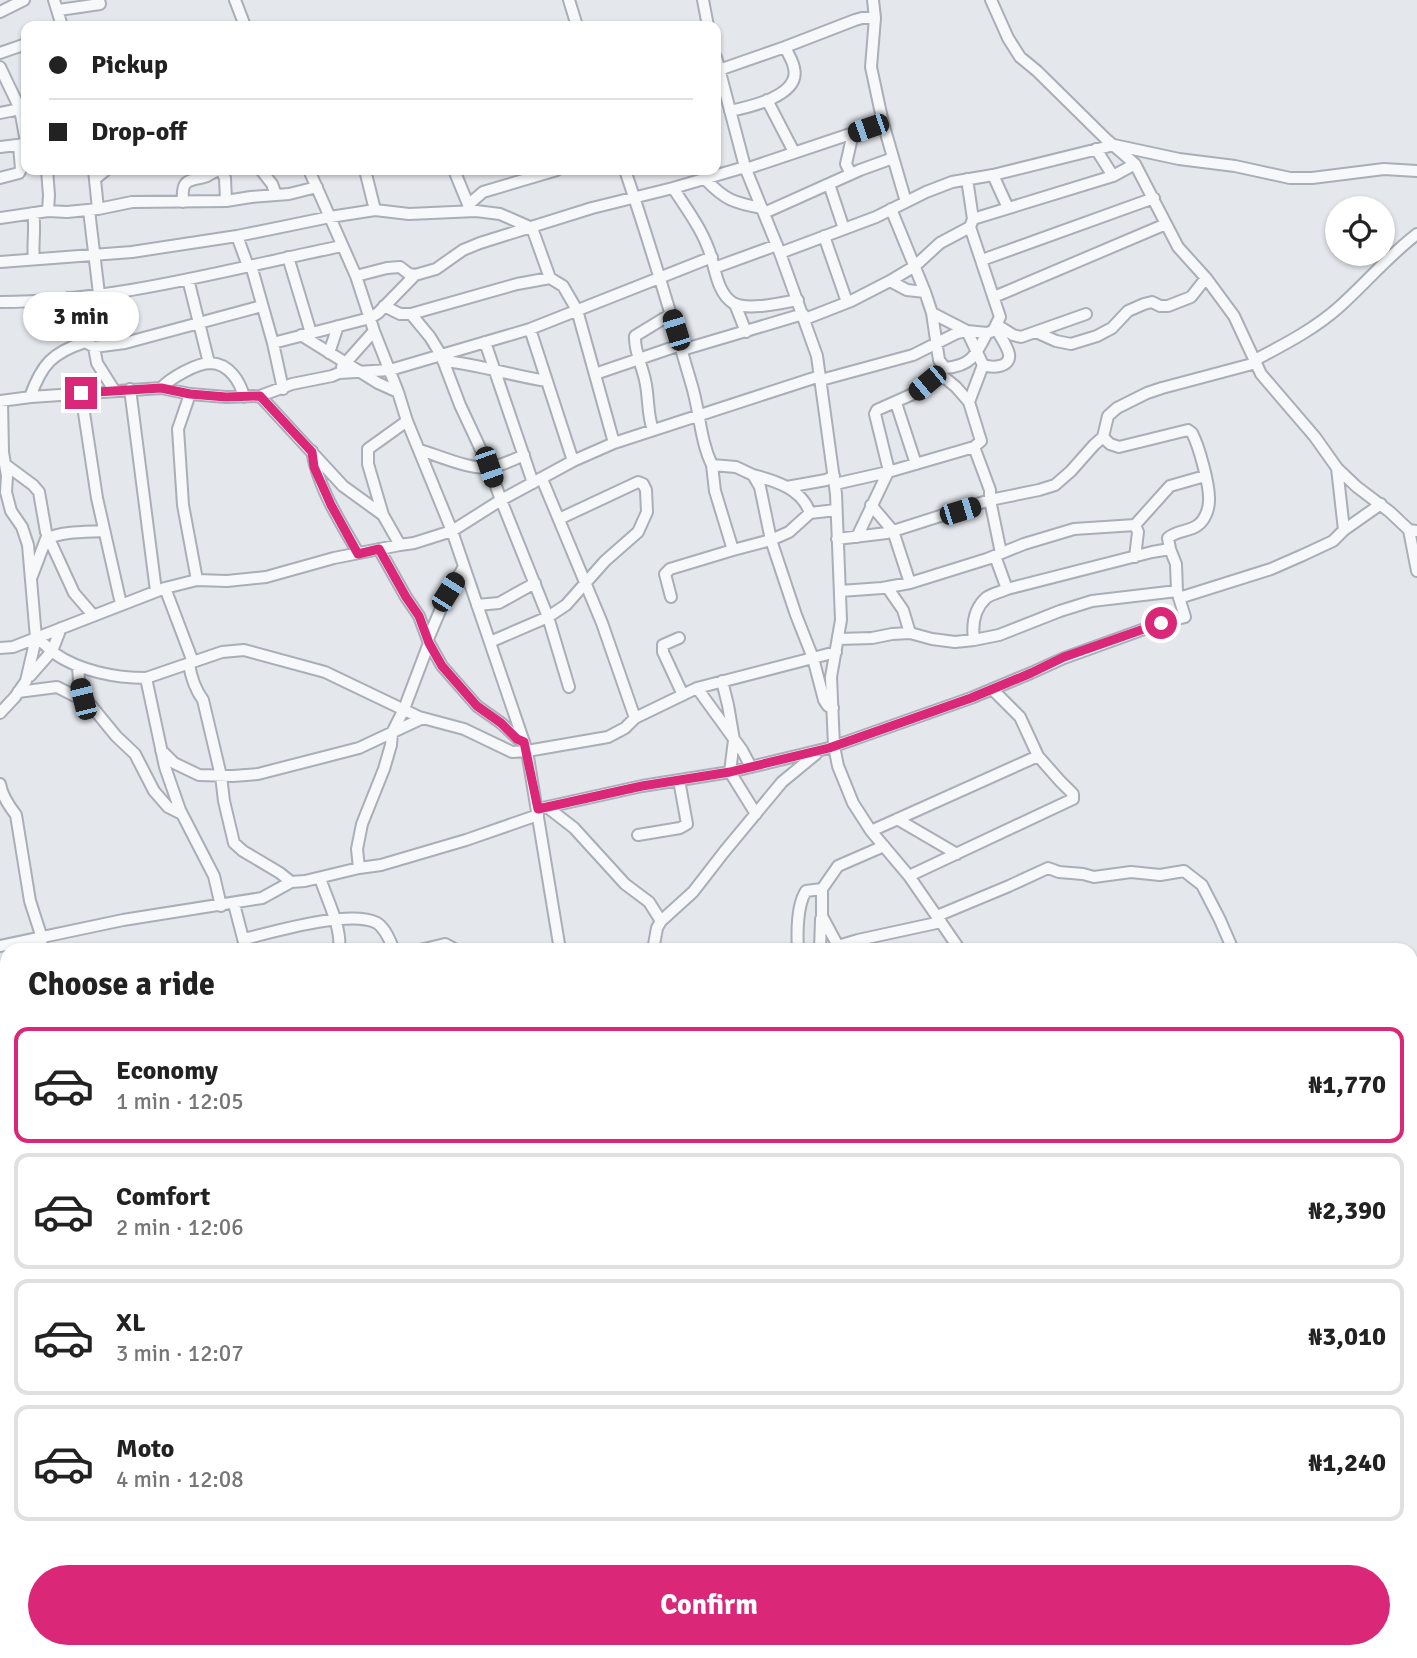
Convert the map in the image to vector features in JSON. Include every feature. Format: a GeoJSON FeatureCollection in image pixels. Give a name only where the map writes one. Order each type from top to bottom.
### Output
{"type":"FeatureCollection","features":[{"type":"Feature","properties":{"kind":"street"},"geometry":{"type":"LineString","coordinates":[[0,12],[24,0]]}},
{"type":"Feature","properties":{"kind":"street"},"geometry":{"type":"LineString","coordinates":[[56,5],[100,4],[99,0]]}},
{"type":"Feature","properties":{"kind":"street"},"geometry":{"type":"LineString","coordinates":[[235,0],[243,21]]}},
{"type":"Feature","properties":{"kind":"street"},"geometry":{"type":"LineString","coordinates":[[569,0],[575,21]]}},
{"type":"Feature","properties":{"kind":"street"},"geometry":{"type":"LineString","coordinates":[[703,0],[707,21]]}},
{"type":"Feature","properties":{"kind":"street"},"geometry":{"type":"LineString","coordinates":[[873,0],[875,18],[872,67],[883,123],[906,202]]}},
{"type":"Feature","properties":{"kind":"street"},"geometry":{"type":"LineString","coordinates":[[991,0],[1020,57],[1135,164],[1178,247],[1206,278],[1234,316],[1261,374],[1315,437],[1337,468],[1413,530],[1417,571]]}},
{"type":"Feature","properties":{"kind":"street"},"geometry":{"type":"LineString","coordinates":[[721,69],[855,20],[875,18]]}},
{"type":"Feature","properties":{"kind":"street"},"geometry":{"type":"LineString","coordinates":[[0,53],[21,46]]}},
{"type":"Feature","properties":{"kind":"street"},"geometry":{"type":"LineString","coordinates":[[730,111],[776,97],[793,83],[795,70],[785,47]]}},
{"type":"Feature","properties":{"kind":"street"},"geometry":{"type":"LineString","coordinates":[[0,67],[21,104]]}},
{"type":"Feature","properties":{"kind":"street"},"geometry":{"type":"LineString","coordinates":[[721,90],[730,111],[746,168],[817,356],[834,480],[838,539],[841,620],[831,677],[834,746],[838,766],[853,803],[871,831],[909,876],[955,943]]}},
{"type":"Feature","properties":{"kind":"street"},"geometry":{"type":"LineString","coordinates":[[767,100],[794,152]]}},
{"type":"Feature","properties":{"kind":"street"},"geometry":{"type":"LineString","coordinates":[[0,113],[21,108]]}},
{"type":"Feature","properties":{"kind":"street"},"geometry":{"type":"LineString","coordinates":[[721,175],[883,123]]}},
{"type":"Feature","properties":{"kind":"street"},"geometry":{"type":"LineString","coordinates":[[851,174],[846,164],[853,133]]}},
{"type":"Feature","properties":{"kind":"street"},"geometry":{"type":"LineString","coordinates":[[0,148],[21,144]]}},
{"type":"Feature","properties":{"kind":"street"},"geometry":{"type":"LineString","coordinates":[[715,268],[844,229],[952,182],[993,175],[1114,145],[1290,178],[1384,169],[1417,171]]}},
{"type":"Feature","properties":{"kind":"street"},"geometry":{"type":"LineString","coordinates":[[1096,149],[1113,176]]}},
{"type":"Feature","properties":{"kind":"street"},"geometry":{"type":"LineString","coordinates":[[705,179],[717,191],[738,204],[763,211],[893,158]]}},
{"type":"Feature","properties":{"kind":"street"},"geometry":{"type":"LineString","coordinates":[[595,374],[639,359],[804,317],[847,302],[915,266],[940,243],[972,223],[1008,208],[1113,176],[1135,164]]}},
{"type":"Feature","properties":{"kind":"street"},"geometry":{"type":"LineString","coordinates":[[0,178],[19,173],[21,169]]}},
{"type":"Feature","properties":{"kind":"street"},"geometry":{"type":"LineString","coordinates":[[47,175],[48,211]]}},
{"type":"Feature","properties":{"kind":"street"},"geometry":{"type":"LineString","coordinates":[[94,175],[94,254],[99,294]]}},
{"type":"Feature","properties":{"kind":"street"},"geometry":{"type":"LineString","coordinates":[[183,202],[182,192],[187,180],[208,175]]}},
{"type":"Feature","properties":{"kind":"street"},"geometry":{"type":"LineString","coordinates":[[223,175],[226,201]]}},
{"type":"Feature","properties":{"kind":"street"},"geometry":{"type":"LineString","coordinates":[[265,175],[276,195]]}},
{"type":"Feature","properties":{"kind":"street"},"geometry":{"type":"LineString","coordinates":[[311,175],[356,276],[407,421],[452,531],[526,747],[541,810],[559,943]]}},
{"type":"Feature","properties":{"kind":"street"},"geometry":{"type":"LineString","coordinates":[[366,175],[375,210]]}},
{"type":"Feature","properties":{"kind":"street"},"geometry":{"type":"LineString","coordinates":[[456,175],[470,208]]}},
{"type":"Feature","properties":{"kind":"street"},"geometry":{"type":"LineString","coordinates":[[470,208],[483,192],[540,175]]}},
{"type":"Feature","properties":{"kind":"street"},"geometry":{"type":"LineString","coordinates":[[627,175],[681,348],[699,415],[701,434],[712,465],[715,491],[733,550]]}},
{"type":"Feature","properties":{"kind":"street"},"geometry":{"type":"LineString","coordinates":[[356,276],[400,267],[415,275],[436,269],[463,250],[480,243],[592,208],[720,175]]}},
{"type":"Feature","properties":{"kind":"street"},"geometry":{"type":"LineString","coordinates":[[993,175],[1008,208]]}},
{"type":"Feature","properties":{"kind":"street"},"geometry":{"type":"LineString","coordinates":[[857,537],[888,472],[875,414],[877,410],[915,393],[942,370],[966,363],[977,353],[1000,317],[972,223],[967,179]]}},
{"type":"Feature","properties":{"kind":"street"},"geometry":{"type":"LineString","coordinates":[[829,184],[844,229]]}},
{"type":"Feature","properties":{"kind":"street"},"geometry":{"type":"LineString","coordinates":[[0,218],[48,211],[93,209],[132,202],[226,201],[289,194],[317,187]]}},
{"type":"Feature","properties":{"kind":"street"},"geometry":{"type":"LineString","coordinates":[[673,188],[699,227],[712,257],[718,283],[727,298],[735,304],[746,332]]}},
{"type":"Feature","properties":{"kind":"street"},"geometry":{"type":"LineString","coordinates":[[982,260],[1154,198]]}},
{"type":"Feature","properties":{"kind":"street"},"geometry":{"type":"LineString","coordinates":[[0,262],[132,252],[237,236],[375,210],[409,214],[470,208],[500,214],[532,228],[550,278],[563,286],[577,310],[614,443]]}},
{"type":"Feature","properties":{"kind":"street"},"geometry":{"type":"LineString","coordinates":[[787,487],[888,472],[974,447],[981,441],[969,402],[942,370],[932,313],[891,209]]}},
{"type":"Feature","properties":{"kind":"street"},"geometry":{"type":"LineString","coordinates":[[33,213],[34,259]]}},
{"type":"Feature","properties":{"kind":"street"},"geometry":{"type":"LineString","coordinates":[[994,297],[1166,224]]}},
{"type":"Feature","properties":{"kind":"street"},"geometry":{"type":"LineString","coordinates":[[838,539],[893,531],[990,500],[1055,485],[1103,438],[1108,416],[1117,408],[1147,393],[1255,362],[1318,324],[1417,234]]}},
{"type":"Feature","properties":{"kind":"street"},"geometry":{"type":"LineString","coordinates":[[237,236],[273,342],[283,389]]}},
{"type":"Feature","properties":{"kind":"street"},"geometry":{"type":"LineString","coordinates":[[824,236],[847,302]]}},
{"type":"Feature","properties":{"kind":"street"},"geometry":{"type":"LineString","coordinates":[[0,302],[29,302],[99,294],[188,279],[342,246]]}},
{"type":"Feature","properties":{"kind":"street"},"geometry":{"type":"LineString","coordinates":[[288,257],[306,334],[329,353],[398,392]]}},
{"type":"Feature","properties":{"kind":"street"},"geometry":{"type":"LineString","coordinates":[[11,511],[6,492],[1,401],[161,388],[226,397],[260,396],[292,384],[339,373],[390,370],[442,358],[530,329],[712,257]]}},
{"type":"Feature","properties":{"kind":"street"},"geometry":{"type":"LineString","coordinates":[[273,342],[370,318],[415,275]]}},
{"type":"Feature","properties":{"kind":"street"},"geometry":{"type":"LineString","coordinates":[[384,306],[400,314],[411,314],[517,284],[550,278]]}},
{"type":"Feature","properties":{"kind":"street"},"geometry":{"type":"LineString","coordinates":[[1036,332],[1071,344],[1097,336],[1112,328],[1128,311],[1144,304],[1152,302],[1168,306],[1191,297],[1206,278]]}},
{"type":"Feature","properties":{"kind":"street"},"geometry":{"type":"LineString","coordinates":[[188,279],[209,363]]}},
{"type":"Feature","properties":{"kind":"street"},"geometry":{"type":"LineString","coordinates":[[890,281],[907,290],[925,292]]}},
{"type":"Feature","properties":{"kind":"street"},"geometry":{"type":"LineString","coordinates":[[68,298],[76,334],[90,344],[97,363],[114,390]]}},
{"type":"Feature","properties":{"kind":"street"},"geometry":{"type":"LineString","coordinates":[[735,304],[758,306],[797,300]]}},
{"type":"Feature","properties":{"kind":"street"},"geometry":{"type":"LineString","coordinates":[[30,397],[45,365],[64,349],[90,344],[125,343],[262,306]]}},
{"type":"Feature","properties":{"kind":"street"},"geometry":{"type":"LineString","coordinates":[[932,313],[967,331],[983,365],[992,369],[1008,361],[1009,354],[1021,337]]}},
{"type":"Feature","properties":{"kind":"street"},"geometry":{"type":"LineString","coordinates":[[411,314],[430,337],[442,358],[489,467],[548,617],[569,687]]}},
{"type":"Feature","properties":{"kind":"street"},"geometry":{"type":"LineString","coordinates":[[653,430],[645,376],[635,336],[671,314]]}},
{"type":"Feature","properties":{"kind":"street"},"geometry":{"type":"LineString","coordinates":[[0,648],[13,647],[121,604],[197,580],[227,581],[266,577],[334,558],[414,543],[452,531],[501,500],[573,461],[614,443],[820,378],[913,355],[957,333],[993,329],[1021,337],[1086,314]]}},
{"type":"Feature","properties":{"kind":"street"},"geometry":{"type":"LineString","coordinates":[[329,353],[338,326]]}},
{"type":"Feature","properties":{"kind":"street"},"geometry":{"type":"LineString","coordinates":[[530,329],[573,461]]}},
{"type":"Feature","properties":{"kind":"street"},"geometry":{"type":"LineString","coordinates":[[993,329],[1009,354]]}},
{"type":"Feature","properties":{"kind":"street"},"geometry":{"type":"LineString","coordinates":[[339,373],[345,362],[374,331]]}},
{"type":"Feature","properties":{"kind":"street"},"geometry":{"type":"LineString","coordinates":[[485,342],[524,454],[559,519],[602,623],[635,718]]}},
{"type":"Feature","properties":{"kind":"street"},"geometry":{"type":"LineString","coordinates":[[442,358],[547,381]]}},
{"type":"Feature","properties":{"kind":"street"},"geometry":{"type":"LineString","coordinates":[[161,388],[172,378],[209,363],[221,366],[236,376],[244,397]]}},
{"type":"Feature","properties":{"kind":"street"},"geometry":{"type":"LineString","coordinates":[[969,402],[983,365]]}},
{"type":"Feature","properties":{"kind":"street"},"geometry":{"type":"LineString","coordinates":[[130,389],[160,590],[191,663],[197,692],[203,700],[234,843],[291,882]]}},
{"type":"Feature","properties":{"kind":"street"},"geometry":{"type":"LineString","coordinates":[[81,393],[97,498],[121,604]]}},
{"type":"Feature","properties":{"kind":"street"},"geometry":{"type":"LineString","coordinates":[[190,394],[178,429],[183,505],[197,580]]}},
{"type":"Feature","properties":{"kind":"street"},"geometry":{"type":"LineString","coordinates":[[260,396],[343,486],[383,515]]}},
{"type":"Feature","properties":{"kind":"street"},"geometry":{"type":"LineString","coordinates":[[896,403],[916,464]]}},
{"type":"Feature","properties":{"kind":"street"},"geometry":{"type":"LineString","coordinates":[[650,404],[662,416],[666,426]]}},
{"type":"Feature","properties":{"kind":"street"},"geometry":{"type":"LineString","coordinates":[[400,545],[383,515],[372,482],[368,449],[407,421]]}},
{"type":"Feature","properties":{"kind":"street"},"geometry":{"type":"LineString","coordinates":[[16,943],[123,920],[262,898],[291,882],[381,866],[466,840],[541,810],[642,786],[751,768],[820,751],[993,690],[1064,657],[1185,617],[1178,595],[1176,564],[1168,538],[1174,532],[1200,524],[1207,513],[1209,501],[1205,476],[1195,438],[1188,430],[1119,447],[1103,438]]}},
{"type":"Feature","properties":{"kind":"street"},"geometry":{"type":"LineString","coordinates":[[974,447],[990,490],[998,555],[1007,589]]}},
{"type":"Feature","properties":{"kind":"street"},"geometry":{"type":"LineString","coordinates":[[420,450],[474,467],[489,467],[509,462],[524,454]]}},
{"type":"Feature","properties":{"kind":"street"},"geometry":{"type":"LineString","coordinates":[[312,452],[314,467],[331,505],[358,554]]}},
{"type":"Feature","properties":{"kind":"street"},"geometry":{"type":"LineString","coordinates":[[6,465],[39,492],[48,537],[74,593],[93,615]]}},
{"type":"Feature","properties":{"kind":"street"},"geometry":{"type":"LineString","coordinates":[[712,465],[736,467],[780,482],[799,496],[810,513]]}},
{"type":"Feature","properties":{"kind":"street"},"geometry":{"type":"LineString","coordinates":[[1337,468],[1343,530]]}},
{"type":"Feature","properties":{"kind":"street"},"geometry":{"type":"LineString","coordinates":[[753,475],[760,487],[771,540],[813,658],[824,700],[832,708]]}},
{"type":"Feature","properties":{"kind":"street"},"geometry":{"type":"LineString","coordinates":[[840,591],[910,583],[1074,529],[1135,525],[1170,486],[1205,476]]}},
{"type":"Feature","properties":{"kind":"street"},"geometry":{"type":"LineString","coordinates":[[364,501],[372,482]]}},
{"type":"Feature","properties":{"kind":"street"},"geometry":{"type":"LineString","coordinates":[[490,642],[548,617],[566,605],[605,561],[639,532],[648,512],[646,490],[643,484],[638,482],[559,519]]}},
{"type":"Feature","properties":{"kind":"street"},"geometry":{"type":"LineString","coordinates":[[0,503],[11,511],[22,527],[28,545],[36,638],[26,681]]}},
{"type":"Feature","properties":{"kind":"street"},"geometry":{"type":"LineString","coordinates":[[838,639],[910,633],[955,642],[974,640],[999,635],[1092,601],[1178,595],[1272,569],[1333,541],[1343,530],[1381,504]]}},
{"type":"Feature","properties":{"kind":"street"},"geometry":{"type":"LineString","coordinates":[[871,505],[893,531],[910,583]]}},
{"type":"Feature","properties":{"kind":"street"},"geometry":{"type":"LineString","coordinates":[[671,597],[665,574],[670,569],[771,540],[789,532],[810,513],[836,510]]}},
{"type":"Feature","properties":{"kind":"street"},"geometry":{"type":"LineString","coordinates":[[1135,525],[1138,531],[1135,556]]}},
{"type":"Feature","properties":{"kind":"street"},"geometry":{"type":"LineString","coordinates":[[31,579],[48,537],[104,531]]}},
{"type":"Feature","properties":{"kind":"street"},"geometry":{"type":"LineString","coordinates":[[379,549],[419,616],[442,666],[477,706],[501,723],[526,747]]}},
{"type":"Feature","properties":{"kind":"street"},"geometry":{"type":"LineString","coordinates":[[974,640],[972,626],[977,612],[987,598],[1007,589],[1135,556],[1170,550]]}},
{"type":"Feature","properties":{"kind":"street"},"geometry":{"type":"LineString","coordinates":[[359,868],[357,849],[362,824],[384,769],[392,733],[404,709],[448,592],[464,567]]}},
{"type":"Feature","properties":{"kind":"street"},"geometry":{"type":"LineString","coordinates":[[477,604],[499,603],[535,583]]}},
{"type":"Feature","properties":{"kind":"street"},"geometry":{"type":"LineString","coordinates":[[887,587],[903,610],[910,633]]}},
{"type":"Feature","properties":{"kind":"street"},"geometry":{"type":"LineString","coordinates":[[0,713],[52,651],[61,628]]}},
{"type":"Feature","properties":{"kind":"street"},"geometry":{"type":"LineString","coordinates":[[36,638],[78,666],[127,678],[146,678],[222,652],[244,650],[325,672],[423,718],[464,729],[512,752],[526,747],[608,737],[625,728],[635,718],[697,688],[836,652]]}},
{"type":"Feature","properties":{"kind":"street"},"geometry":{"type":"LineString","coordinates":[[679,638],[663,645],[663,652],[682,695]]}},
{"type":"Feature","properties":{"kind":"street"},"geometry":{"type":"LineString","coordinates":[[78,666],[83,699]]}},
{"type":"Feature","properties":{"kind":"street"},"geometry":{"type":"LineString","coordinates":[[146,678],[165,767],[182,814],[214,876],[221,906]]}},
{"type":"Feature","properties":{"kind":"street"},"geometry":{"type":"LineString","coordinates":[[722,681],[734,740],[730,772],[756,814]]}},
{"type":"Feature","properties":{"kind":"street"},"geometry":{"type":"LineString","coordinates":[[18,692],[57,687],[89,703],[135,754],[154,791],[168,807],[182,814]]}},
{"type":"Feature","properties":{"kind":"street"},"geometry":{"type":"LineString","coordinates":[[697,688],[742,750],[751,768]]}},
{"type":"Feature","properties":{"kind":"street"},"geometry":{"type":"LineString","coordinates":[[909,876],[1073,799],[1073,794],[1038,756],[1020,717],[993,690]]}},
{"type":"Feature","properties":{"kind":"street"},"geometry":{"type":"LineString","coordinates":[[161,750],[174,763],[199,775],[258,774],[359,748],[423,718]]}},
{"type":"Feature","properties":{"kind":"street"},"geometry":{"type":"LineString","coordinates":[[654,943],[661,920],[693,892],[782,782],[820,751]]}},
{"type":"Feature","properties":{"kind":"street"},"geometry":{"type":"LineString","coordinates":[[871,831],[1038,756]]}},
{"type":"Feature","properties":{"kind":"street"},"geometry":{"type":"LineString","coordinates":[[765,765],[782,782]]}},
{"type":"Feature","properties":{"kind":"street"},"geometry":{"type":"LineString","coordinates":[[638,835],[680,828],[687,824],[679,780]]}},
{"type":"Feature","properties":{"kind":"street"},"geometry":{"type":"LineString","coordinates":[[0,784],[4,806],[16,815],[30,901],[41,943]]}},
{"type":"Feature","properties":{"kind":"street"},"geometry":{"type":"LineString","coordinates":[[541,810],[574,828],[625,884],[649,902],[661,920]]}},
{"type":"Feature","properties":{"kind":"street"},"geometry":{"type":"LineString","coordinates":[[897,819],[957,854]]}},
{"type":"Feature","properties":{"kind":"street"},"geometry":{"type":"LineString","coordinates":[[820,943],[822,889],[838,866],[884,846]]}},
{"type":"Feature","properties":{"kind":"street"},"geometry":{"type":"LineString","coordinates":[[851,943],[939,919],[1048,868],[1094,877],[1131,872],[1160,875],[1184,870],[1202,885],[1230,943]]}},
{"type":"Feature","properties":{"kind":"street"},"geometry":{"type":"LineString","coordinates":[[320,878],[335,919],[340,943]]}},
{"type":"Feature","properties":{"kind":"street"},"geometry":{"type":"LineString","coordinates":[[798,943],[802,898],[806,891],[822,889]]}},
{"type":"Feature","properties":{"kind":"street"},"geometry":{"type":"LineString","coordinates":[[234,904],[244,943]]}},
{"type":"Feature","properties":{"kind":"street"},"geometry":{"type":"LineString","coordinates":[[821,916],[837,943]]}},
{"type":"Feature","properties":{"kind":"street"},"geometry":{"type":"LineString","coordinates":[[251,943],[310,923],[356,918],[377,923],[391,943]]}},
{"type":"Feature","properties":{"kind":"route"},"geometry":{"type":"LineString","coordinates":[[81,393],[161,388],[226,397],[260,396],[312,452],[314,467],[331,505],[358,554],[379,549],[419,616],[429,643],[442,666],[477,706],[524,742],[538,809],[642,786],[765,765],[829,748],[971,698],[1064,657],[1161,623]]}}]}
